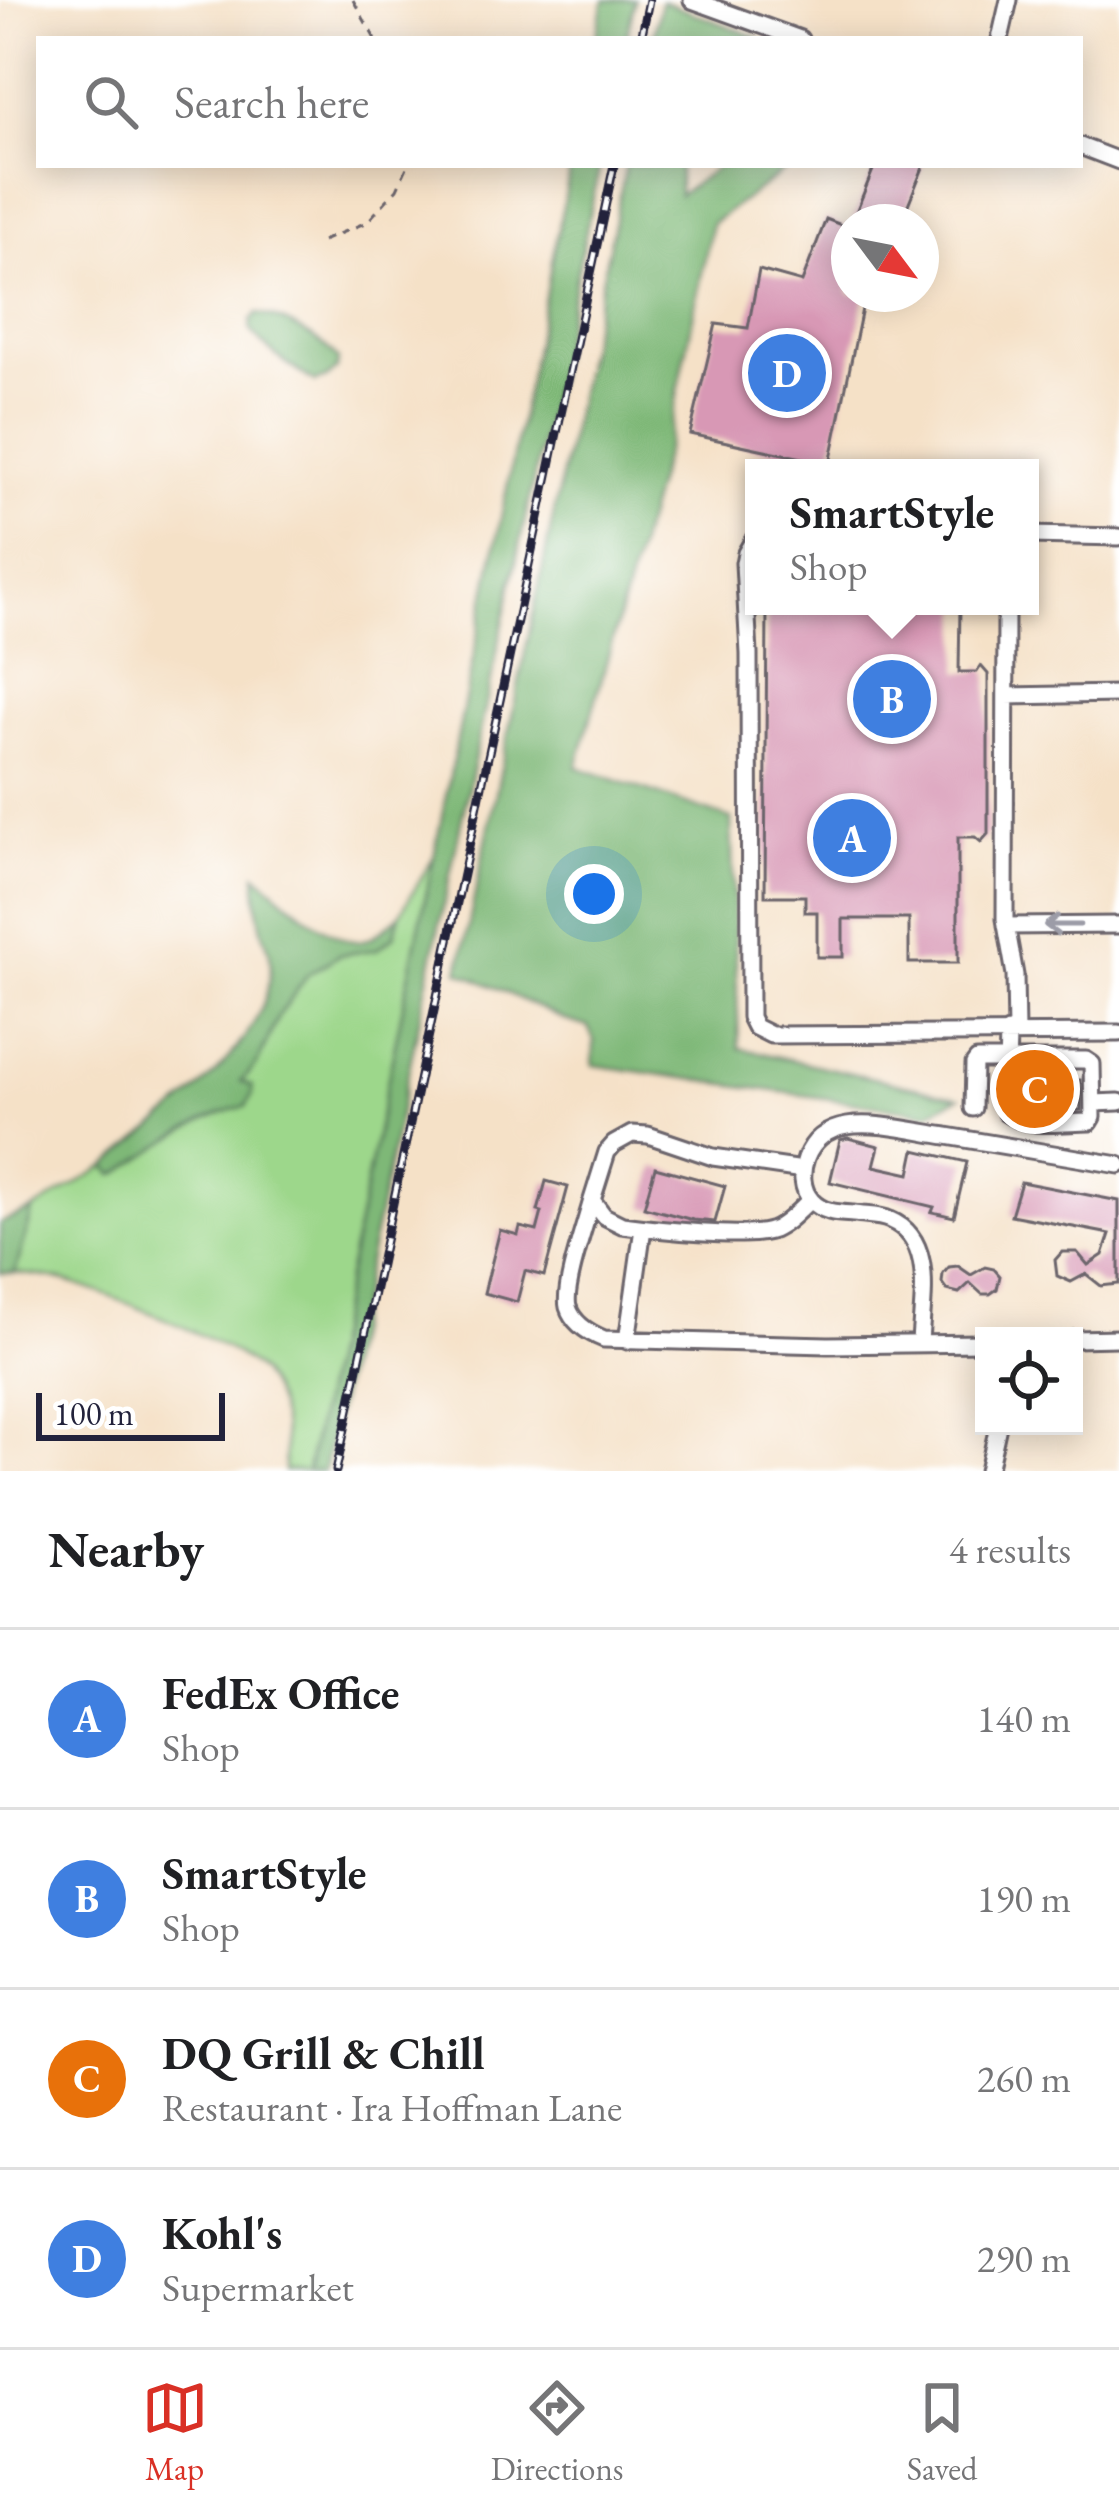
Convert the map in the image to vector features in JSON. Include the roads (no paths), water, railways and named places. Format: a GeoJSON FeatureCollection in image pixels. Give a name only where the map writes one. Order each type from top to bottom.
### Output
{"type":"FeatureCollection","features":[{"type":"Feature","properties":{"kind":"street"},"geometry":{"type":"LineString","coordinates":[[692,0],[792,36]]}},
{"type":"Feature","properties":{"kind":"street"},"geometry":{"type":"LineString","coordinates":[[1001,36],[1009,0]]}},
{"type":"Feature","properties":{"kind":"street"},"geometry":{"type":"LineString","coordinates":[[1083,147],[1119,161]]}},
{"type":"Feature","properties":{"kind":"street"},"geometry":{"type":"LineString","coordinates":[[1039,535],[1119,537]]}},
{"type":"Feature","properties":{"kind":"street"},"geometry":{"type":"LineString","coordinates":[[747,615],[750,1018],[762,1032],[1119,1033]]}},
{"type":"Feature","properties":{"kind":"street"},"geometry":{"type":"LineString","coordinates":[[973,1108],[977,1060],[1007,1060],[1086,1060],[1092,1064],[1093,1118],[1090,1122],[1026,1122],[1006,1112],[1007,1060],[1015,975],[1006,926],[1006,615]]}},
{"type":"Feature","properties":{"kind":"street"},"geometry":{"type":"LineString","coordinates":[[1006,696],[1119,694]]}},
{"type":"Feature","properties":{"kind":"street"},"geometry":{"type":"LineString","coordinates":[[1006,926],[1119,925]]}},
{"type":"Feature","properties":{"kind":"street"},"geometry":{"type":"LineString","coordinates":[[1093,1103],[1119,1102]]}},
{"type":"Feature","properties":{"kind":"street"},"geometry":{"type":"LineString","coordinates":[[920,1344],[922,1261],[915,1240],[894,1221],[830,1212],[810,1200],[802,1170],[820,1137],[855,1125],[1119,1165]]}},
{"type":"Feature","properties":{"kind":"street"},"geometry":{"type":"LineString","coordinates":[[802,1170],[713,1157],[648,1135],[632,1134],[614,1144],[592,1200],[568,1289],[572,1316],[592,1334],[614,1341],[975,1342]]}},
{"type":"Feature","properties":{"kind":"street"},"geometry":{"type":"LineString","coordinates":[[592,1200],[611,1221],[643,1228],[758,1234],[782,1224],[810,1200]]}},
{"type":"Feature","properties":{"kind":"street"},"geometry":{"type":"LineString","coordinates":[[627,1341],[643,1228]]}},
{"type":"Feature","properties":{"kind":"street"},"geometry":{"type":"LineString","coordinates":[[1083,1339],[1119,1338]]}},
{"type":"Feature","properties":{"kind":"street"},"geometry":{"type":"LineString","coordinates":[[988,1471],[996,1435]]}},
{"type":"Feature","properties":{"kind":"railway"},"geometry":{"type":"LineString","coordinates":[[642,36],[649,0]]}},
{"type":"Feature","properties":{"kind":"railway"},"geometry":{"type":"LineString","coordinates":[[336,1471],[613,168]]}},
{"type":"Feature","properties":{"kind":"place","name":"Kohl's"},"geometry":{"type":"Point","coordinates":[787,373]}},
{"type":"Feature","properties":{"kind":"place","name":"SmartStyle"},"geometry":{"type":"Point","coordinates":[892,699]}},
{"type":"Feature","properties":{"kind":"place","name":"FedEx Office"},"geometry":{"type":"Point","coordinates":[852,838]}},
{"type":"Feature","properties":{"kind":"place","name":"DQ Grill & Chill"},"geometry":{"type":"Point","coordinates":[1035,1089]}}]}
